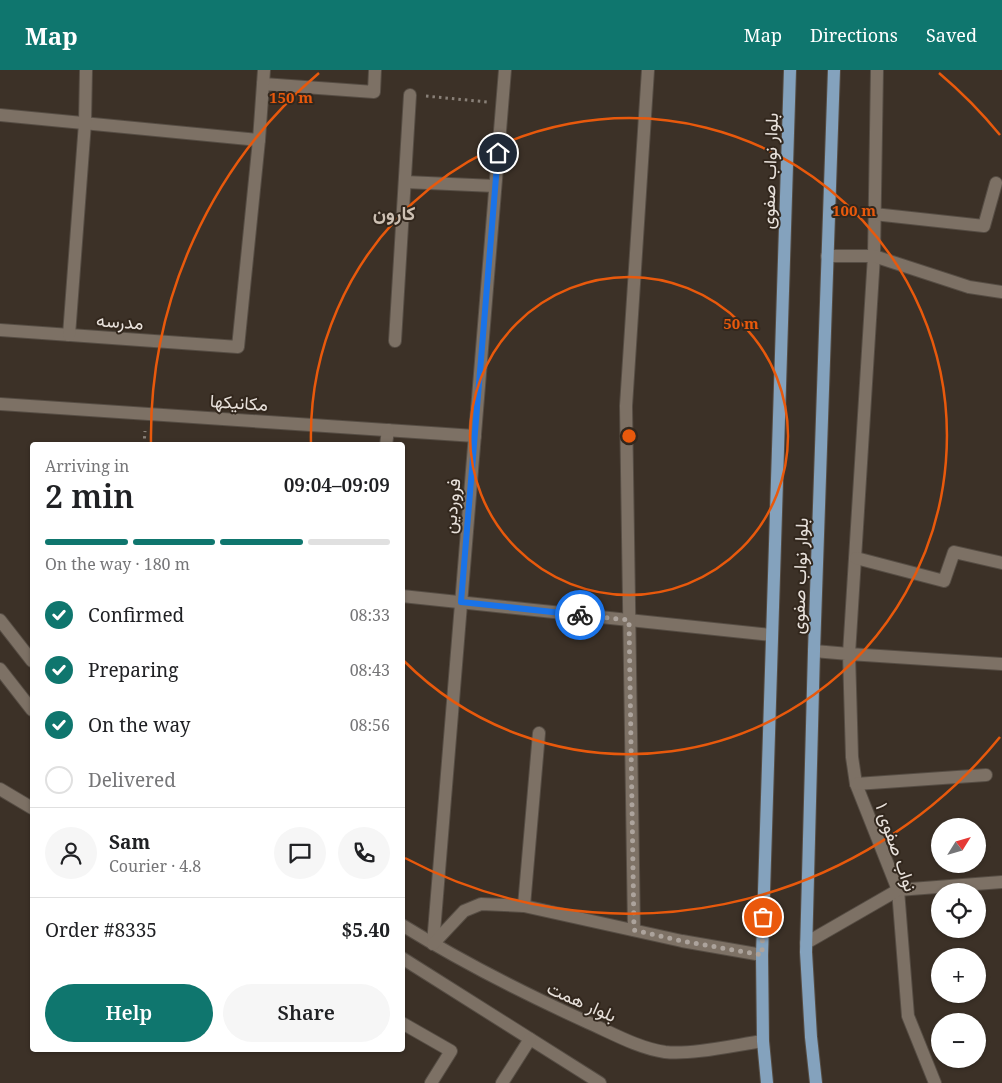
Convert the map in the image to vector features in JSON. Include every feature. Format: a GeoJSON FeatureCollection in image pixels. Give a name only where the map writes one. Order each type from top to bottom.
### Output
{"type":"FeatureCollection","features":[{"type":"Feature","properties":{"kind":"main road","name":"بلوار نواب صفوی"},"geometry":{"type":"LineString","coordinates":[[767,1083],[763,1041],[762,955],[790,70]]}},
{"type":"Feature","properties":{"kind":"main road","name":"بلوار نواب صفوی"},"geometry":{"type":"LineString","coordinates":[[816,1083],[811,1037],[806,943],[834,70]]}},
{"type":"Feature","properties":{"kind":"street"},"geometry":{"type":"LineString","coordinates":[[69,335],[86,70]]}},
{"type":"Feature","properties":{"kind":"street"},"geometry":{"type":"LineString","coordinates":[[0,115],[259,140],[264,70]]}},
{"type":"Feature","properties":{"kind":"street"},"geometry":{"type":"LineString","coordinates":[[263,84],[374,92],[375,70]]}},
{"type":"Feature","properties":{"kind":"street","name":"فروردین"},"geometry":{"type":"LineString","coordinates":[[433,944],[505,70]]}},
{"type":"Feature","properties":{"kind":"street"},"geometry":{"type":"LineString","coordinates":[[634,930],[626,406],[648,70]]}},
{"type":"Feature","properties":{"kind":"street","name":"نواب صفوی ۱"},"geometry":{"type":"LineString","coordinates":[[877,70],[874,256],[849,654],[852,757],[856,784],[898,890],[908,1016],[935,1083]]}},
{"type":"Feature","properties":{"kind":"street"},"geometry":{"type":"LineString","coordinates":[[395,341],[410,95]]}},
{"type":"Feature","properties":{"kind":"street","name":"مدرسه"},"geometry":{"type":"LineString","coordinates":[[0,330],[238,347],[259,140]]}},
{"type":"Feature","properties":{"kind":"street"},"geometry":{"type":"LineString","coordinates":[[405,182],[495,186]]}},
{"type":"Feature","properties":{"kind":"street"},"geometry":{"type":"LineString","coordinates":[[874,214],[984,226],[996,184]]}},
{"type":"Feature","properties":{"kind":"street"},"geometry":{"type":"LineString","coordinates":[[827,256],[874,256],[969,287],[1002,292]]}},
{"type":"Feature","properties":{"kind":"street","name":"مکانیکها"},"geometry":{"type":"LineString","coordinates":[[0,404],[475,436]]}},
{"type":"Feature","properties":{"kind":"street"},"geometry":{"type":"LineString","coordinates":[[386,442],[388,430]]}},
{"type":"Feature","properties":{"kind":"street"},"geometry":{"type":"LineString","coordinates":[[856,558],[944,581],[954,552],[1002,563]]}},
{"type":"Feature","properties":{"kind":"street"},"geometry":{"type":"LineString","coordinates":[[405,596],[771,635]]}},
{"type":"Feature","properties":{"kind":"street"},"geometry":{"type":"LineString","coordinates":[[0,620],[30,658]]}},
{"type":"Feature","properties":{"kind":"street"},"geometry":{"type":"LineString","coordinates":[[814,651],[1002,664]]}},
{"type":"Feature","properties":{"kind":"street"},"geometry":{"type":"LineString","coordinates":[[0,669],[30,707]]}},
{"type":"Feature","properties":{"kind":"street"},"geometry":{"type":"LineString","coordinates":[[524,906],[539,734]]}},
{"type":"Feature","properties":{"kind":"street"},"geometry":{"type":"LineString","coordinates":[[856,784],[986,775]]}},
{"type":"Feature","properties":{"kind":"street"},"geometry":{"type":"LineString","coordinates":[[0,789],[30,807]]}},
{"type":"Feature","properties":{"kind":"street"},"geometry":{"type":"LineString","coordinates":[[806,943],[898,890],[1002,882]]}},
{"type":"Feature","properties":{"kind":"street"},"geometry":{"type":"LineString","coordinates":[[433,944],[464,911],[481,904],[524,906],[682,941],[762,955]]}},
{"type":"Feature","properties":{"kind":"street","name":"بلوار همت"},"geometry":{"type":"LineString","coordinates":[[405,928],[520,992],[632,1042],[665,1052],[699,1051],[763,1041]]}},
{"type":"Feature","properties":{"kind":"street"},"geometry":{"type":"LineString","coordinates":[[405,960],[600,1083]]}},
{"type":"Feature","properties":{"kind":"street"},"geometry":{"type":"LineString","coordinates":[[405,1025],[451,1051],[431,1083]]}},
{"type":"Feature","properties":{"kind":"street"},"geometry":{"type":"LineString","coordinates":[[502,1083],[530,1039]]}},
{"type":"Feature","properties":{"kind":"path"},"geometry":{"type":"LineString","coordinates":[[410,95],[502,103]]}},
{"type":"Feature","properties":{"kind":"way so far"},"geometry":{"type":"LineString","coordinates":[[580,615],[629,620],[634,930],[682,941],[762,955],[763,917]]}},
{"type":"Feature","properties":{"kind":"district","name":"کارون"},"geometry":{"type":"Point","coordinates":[394,213]}},
{"type":"Feature","properties":{"kind":"route"},"geometry":{"type":"LineString","coordinates":[[498,153],[461,602],[580,615]]}}]}
